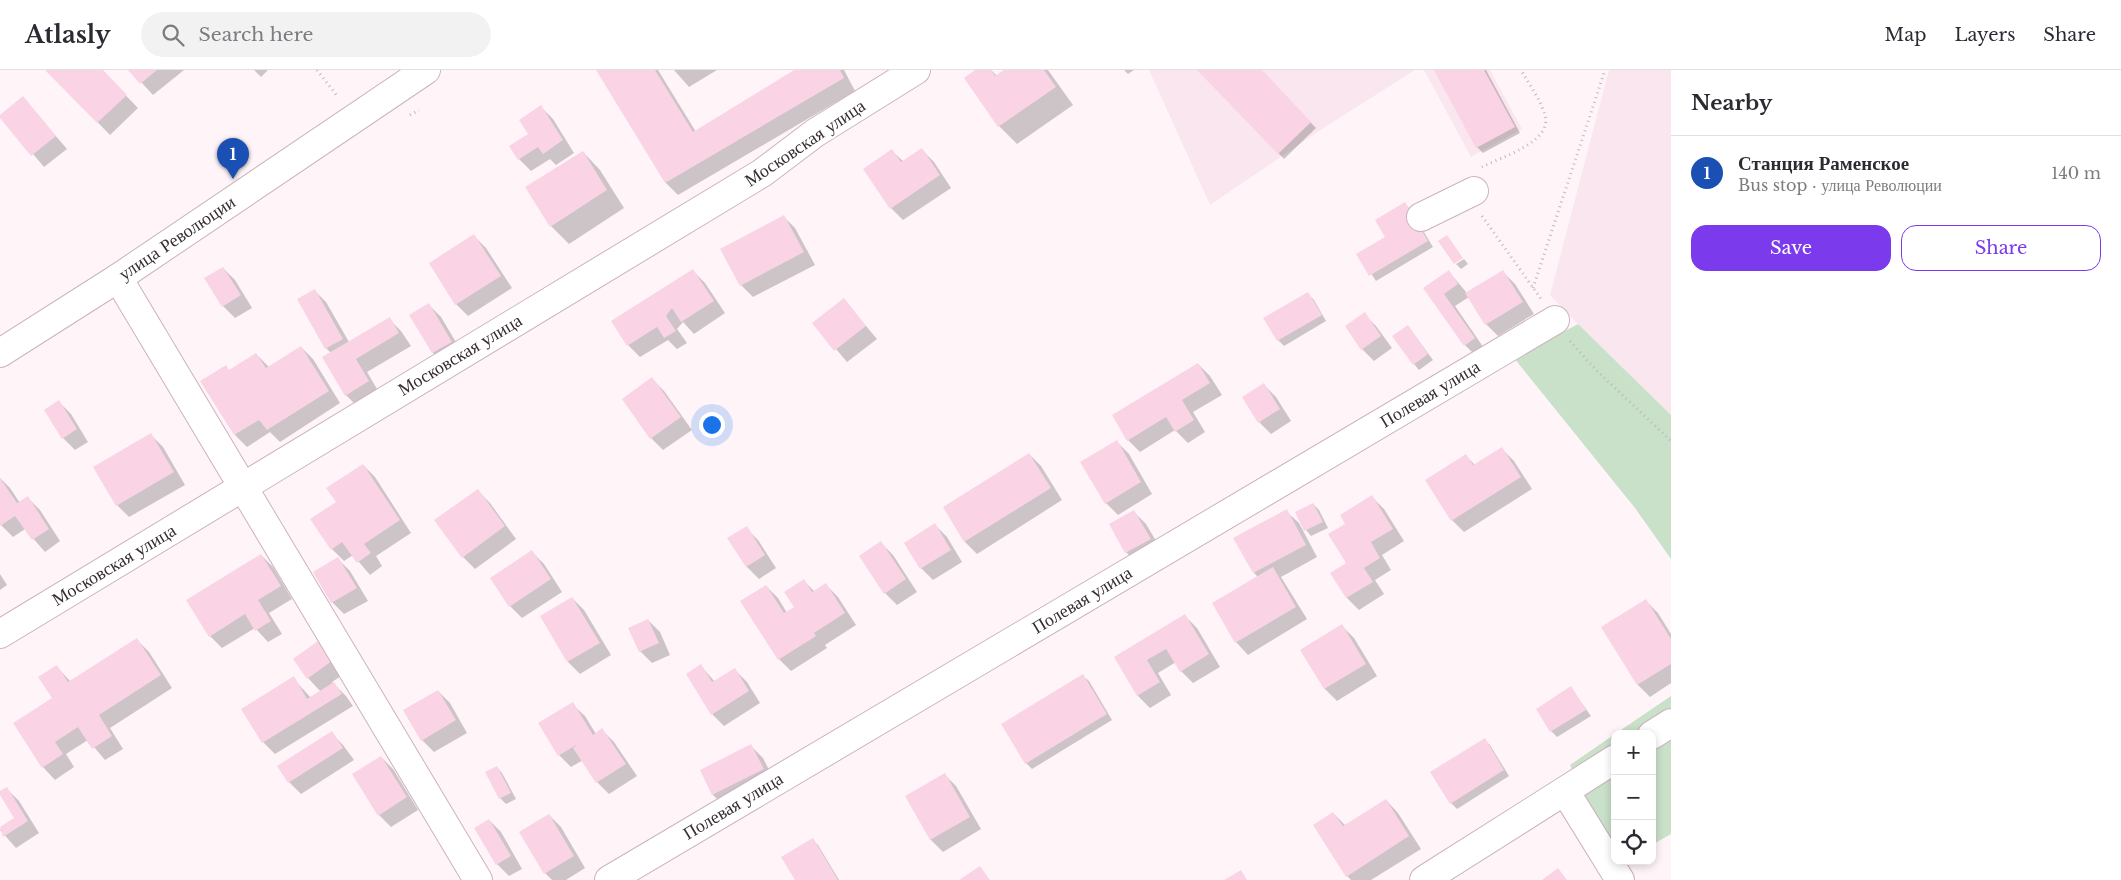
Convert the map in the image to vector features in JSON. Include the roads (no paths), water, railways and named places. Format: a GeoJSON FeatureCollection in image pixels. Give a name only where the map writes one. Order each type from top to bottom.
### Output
{"type":"FeatureCollection","features":[{"type":"Feature","properties":{"kind":"street","name":"улица Революции"},"geometry":{"type":"LineString","coordinates":[[0,353],[118,278],[426,70]]}},
{"type":"Feature","properties":{"kind":"street","name":"Московская улица"},"geometry":{"type":"LineString","coordinates":[[0,634],[762,173],[815,133],[916,70]]}},
{"type":"Feature","properties":{"kind":"street"},"geometry":{"type":"LineString","coordinates":[[1421,217],[1474,191]]}},
{"type":"Feature","properties":{"kind":"street"},"geometry":{"type":"LineString","coordinates":[[118,278],[478,880]]}},
{"type":"Feature","properties":{"kind":"street","name":"Полевая улица"},"geometry":{"type":"LineString","coordinates":[[609,880],[1555,320]]}},
{"type":"Feature","properties":{"kind":"street"},"geometry":{"type":"LineString","coordinates":[[1656,732],[1671,723]]}},
{"type":"Feature","properties":{"kind":"street"},"geometry":{"type":"LineString","coordinates":[[1424,880],[1611,763]]}},
{"type":"Feature","properties":{"kind":"street"},"geometry":{"type":"LineString","coordinates":[[1566,791],[1620,880]]}},
{"type":"Feature","properties":{"kind":"place","name":"Станция Раменское"},"geometry":{"type":"Point","coordinates":[233,179]}}]}
